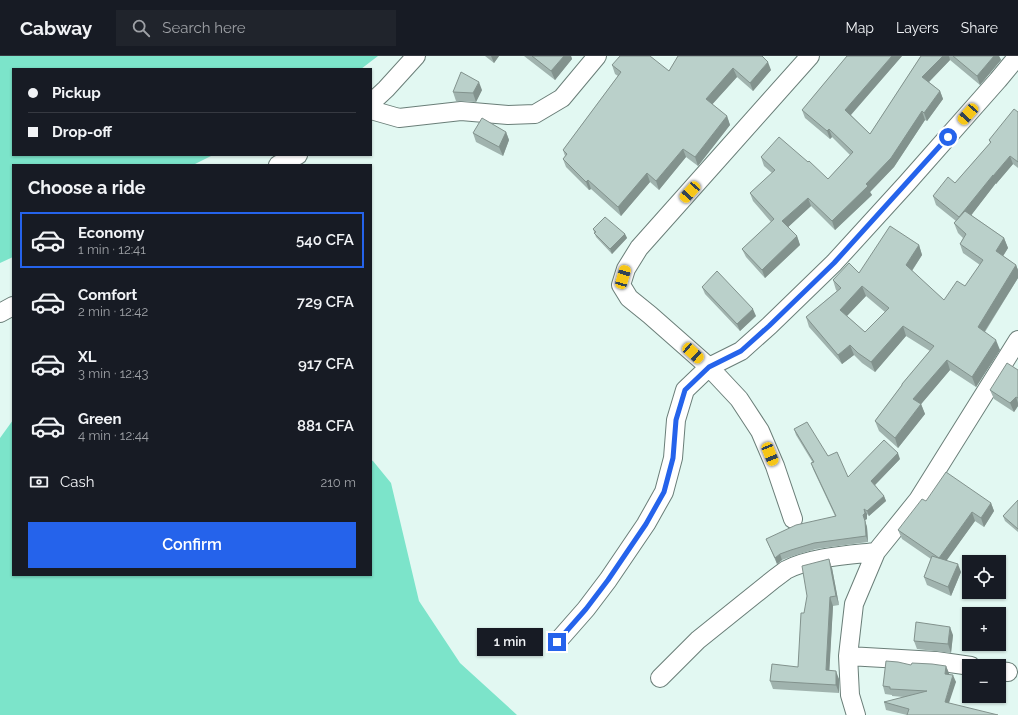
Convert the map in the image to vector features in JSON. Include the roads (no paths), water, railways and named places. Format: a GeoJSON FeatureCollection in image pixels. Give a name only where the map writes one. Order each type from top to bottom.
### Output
{"type":"FeatureCollection","features":[{"type":"Feature","properties":{"kind":"street"},"geometry":{"type":"LineString","coordinates":[[372,102],[416,56]]}},
{"type":"Feature","properties":{"kind":"street"},"geometry":{"type":"LineString","coordinates":[[372,110],[399,118],[461,111],[508,115],[535,114],[562,98],[597,56]]}},
{"type":"Feature","properties":{"kind":"street"},"geometry":{"type":"LineString","coordinates":[[793,519],[775,466],[760,431],[739,399],[709,367],[629,298],[621,285],[626,269],[639,248],[810,56]]}},
{"type":"Feature","properties":{"kind":"street"},"geometry":{"type":"LineString","coordinates":[[557,642],[586,609],[608,580],[646,524],[664,492],[673,458],[676,420],[685,390],[709,367],[741,351],[834,263],[1018,56]]}},
{"type":"Feature","properties":{"kind":"street"},"geometry":{"type":"LineString","coordinates":[[280,164],[296,156]]}},
{"type":"Feature","properties":{"kind":"street"},"geometry":{"type":"LineString","coordinates":[[0,313],[12,307]]}},
{"type":"Feature","properties":{"kind":"street"},"geometry":{"type":"LineString","coordinates":[[856,715],[850,695],[848,656],[854,604],[876,552],[918,500],[1015,352]]}},
{"type":"Feature","properties":{"kind":"street"},"geometry":{"type":"LineString","coordinates":[[660,678],[698,640],[786,570],[805,563],[827,558],[876,552]]}},
{"type":"Feature","properties":{"kind":"street"},"geometry":{"type":"LineString","coordinates":[[848,656],[936,661],[962,665]]}}]}
